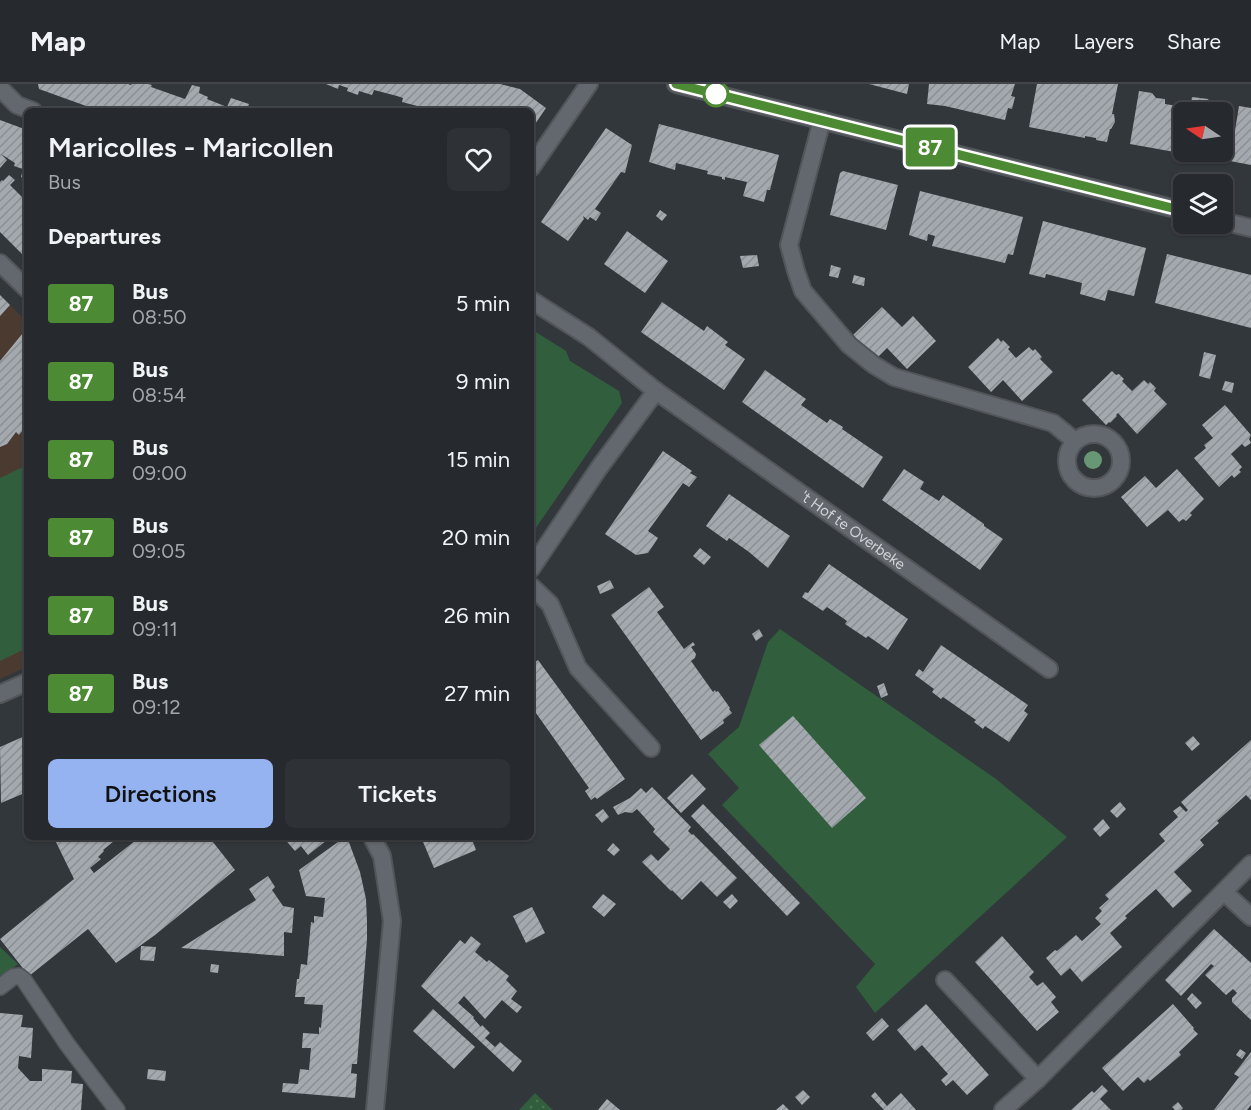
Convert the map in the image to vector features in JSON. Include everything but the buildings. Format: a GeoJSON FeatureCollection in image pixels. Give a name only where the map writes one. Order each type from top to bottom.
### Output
{"type":"FeatureCollection","features":[{"type":"Feature","properties":{"kind":"street"},"geometry":{"type":"LineString","coordinates":[[534,164],[589,84]]}},
{"type":"Feature","properties":{"kind":"street"},"geometry":{"type":"LineString","coordinates":[[676,84],[1173,208]]}},
{"type":"Feature","properties":{"kind":"street"},"geometry":{"type":"LineString","coordinates":[[0,88],[17,105],[25,108]]}},
{"type":"Feature","properties":{"kind":"street"},"geometry":{"type":"LineString","coordinates":[[822,120],[789,245],[803,291],[849,345],[874,365],[894,377],[1053,423],[1076,441]]}},
{"type":"Feature","properties":{"kind":"street"},"geometry":{"type":"LineString","coordinates":[[1233,224],[1251,228]]}},
{"type":"Feature","properties":{"kind":"street"},"geometry":{"type":"LineString","coordinates":[[0,262],[24,286]]}},
{"type":"Feature","properties":{"kind":"street","name":"'t Hof te Overbeke"},"geometry":{"type":"LineString","coordinates":[[534,302],[589,337],[656,391],[1049,669]]}},
{"type":"Feature","properties":{"kind":"street"},"geometry":{"type":"LineString","coordinates":[[534,565],[599,468],[656,391]]}},
{"type":"Feature","properties":{"kind":"street"},"geometry":{"type":"LineString","coordinates":[[534,589],[550,604],[578,668],[651,747]]}},
{"type":"Feature","properties":{"kind":"street"},"geometry":{"type":"LineString","coordinates":[[0,694],[24,683]]}},
{"type":"Feature","properties":{"kind":"street"},"geometry":{"type":"LineString","coordinates":[[373,840],[381,856],[392,921],[375,1110]]}},
{"type":"Feature","properties":{"kind":"street"},"geometry":{"type":"LineString","coordinates":[[1004,1110],[1038,1079],[1251,864]]}},
{"type":"Feature","properties":{"kind":"street"},"geometry":{"type":"LineString","coordinates":[[1224,892],[1251,917]]}},
{"type":"Feature","properties":{"kind":"street"},"geometry":{"type":"LineString","coordinates":[[945,980],[1038,1079]]}},
{"type":"Feature","properties":{"kind":"lane"},"geometry":{"type":"LineString","coordinates":[[0,987],[13,977],[19,976],[24,980],[67,1044],[117,1110]]}},
{"type":"Feature","properties":{"kind":"shaded area"},"geometry":{"type":"Polygon","coordinates":[[[0,295],[24,319],[24,668],[0,679],[0,295]]]}},
{"type":"Feature","properties":{"kind":"green space"},"geometry":{"type":"Polygon","coordinates":[[[534,331],[566,351],[570,361],[619,391],[622,403],[534,531],[534,331]]]}},
{"type":"Feature","properties":{"kind":"green space"},"geometry":{"type":"Polygon","coordinates":[[[24,466],[24,649],[0,661],[0,478],[24,466]]]}},
{"type":"Feature","properties":{"kind":"green space"},"geometry":{"type":"Polygon","coordinates":[[[780,629],[996,779],[1067,837],[875,1013],[856,987],[875,964],[722,805],[739,788],[708,754],[739,727],[768,642],[780,629]]]}},
{"type":"Feature","properties":{"kind":"green space"},"geometry":{"type":"Polygon","coordinates":[[[0,947],[18,964],[0,978],[0,947]]]}},
{"type":"Feature","properties":{"kind":"green space"},"geometry":{"type":"Polygon","coordinates":[[[535,1093],[553,1110],[519,1110],[535,1093]]]}},
{"type":"Feature","properties":{"kind":"bus line","name":"87"},"geometry":{"type":"LineString","coordinates":[[676,84],[1173,208]]}}]}
